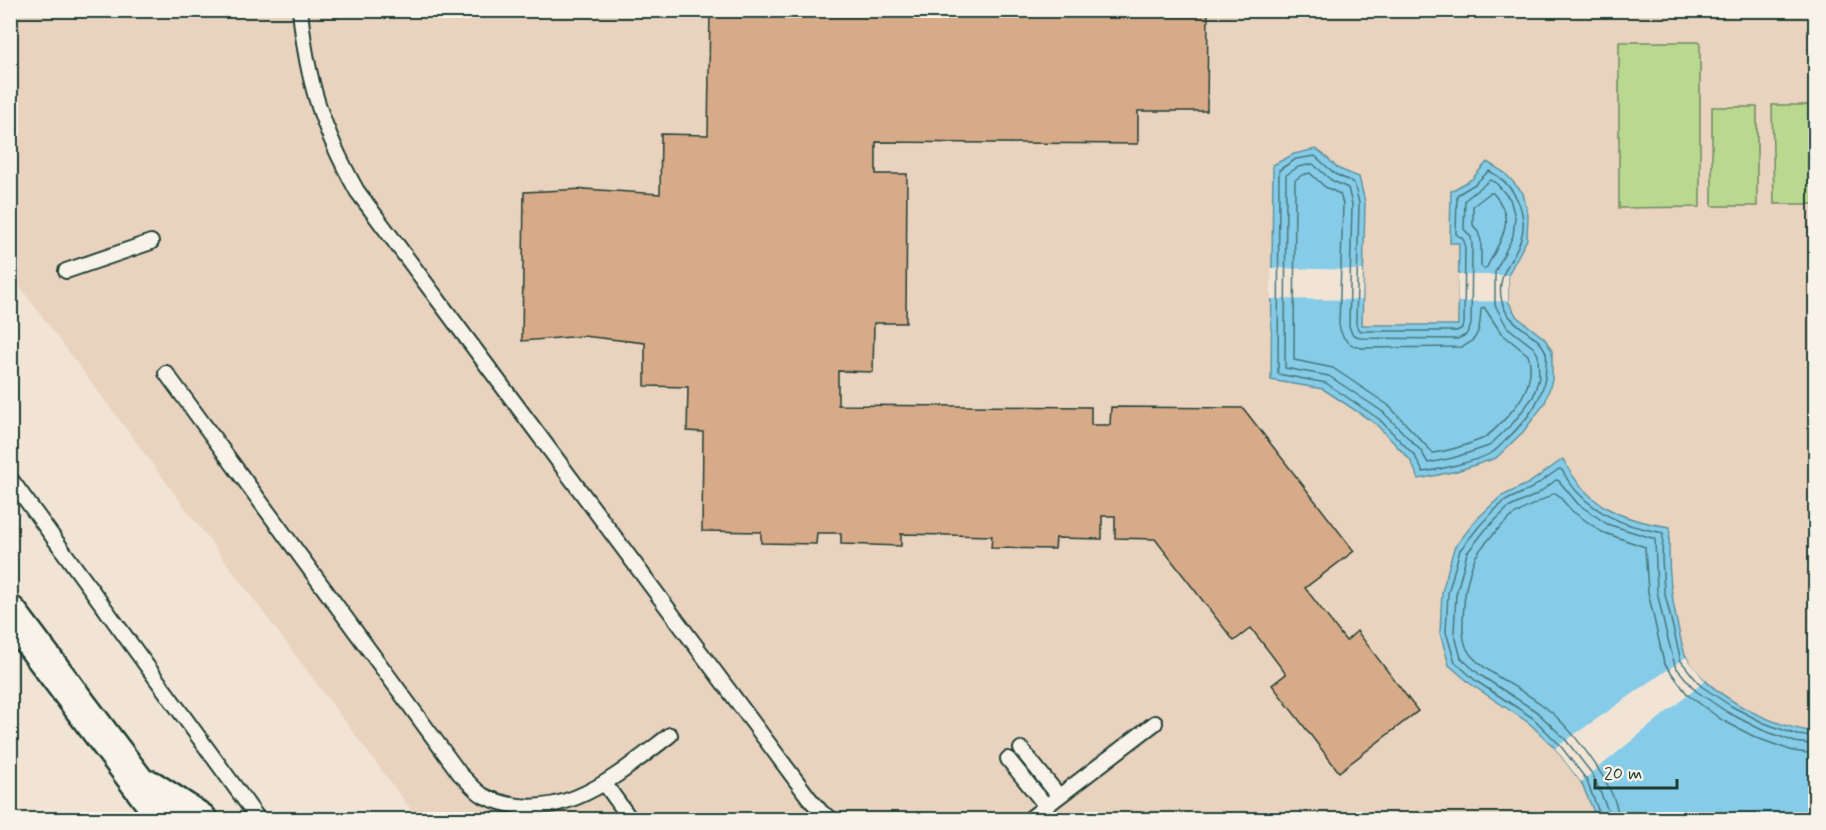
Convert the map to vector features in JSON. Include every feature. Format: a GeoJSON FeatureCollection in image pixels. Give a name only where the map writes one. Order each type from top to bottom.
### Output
{"type":"FeatureCollection","features":[{"type":"Feature","properties":{"kind":"street"},"geometry":{"type":"LineString","coordinates":[[10,613],[166,819]]}},
{"type":"Feature","properties":{"kind":"street"},"geometry":{"type":"LineString","coordinates":[[134,777],[200,819]]}},
{"type":"Feature","properties":{"kind":"lane"},"geometry":{"type":"LineString","coordinates":[[300,10],[304,54],[319,111],[335,152],[357,191],[809,798],[822,813],[833,819]]}},
{"type":"Feature","properties":{"kind":"lane"},"geometry":{"type":"LineString","coordinates":[[66,271],[151,242]]}},
{"type":"Feature","properties":{"kind":"lane"},"geometry":{"type":"LineString","coordinates":[[166,373],[460,774],[482,795],[509,808],[538,812],[568,806],[605,784],[670,735]]}},
{"type":"Feature","properties":{"kind":"lane"},"geometry":{"type":"LineString","coordinates":[[10,478],[259,819]]}},
{"type":"Feature","properties":{"kind":"lane"},"geometry":{"type":"LineString","coordinates":[[1028,819],[1155,723]]}},
{"type":"Feature","properties":{"kind":"lane"},"geometry":{"type":"LineString","coordinates":[[1021,748],[1059,796]]}},
{"type":"Feature","properties":{"kind":"lane"},"geometry":{"type":"LineString","coordinates":[[1008,759],[1046,806]]}},
{"type":"Feature","properties":{"kind":"lane"},"geometry":{"type":"LineString","coordinates":[[605,784],[631,819]]}},
{"type":"Feature","properties":{"kind":"shaded area"},"geometry":{"type":"Polygon","coordinates":[[[11,11],[1815,11],[1815,819],[418,819],[11,275],[11,11]]]}},
{"type":"Feature","properties":{"kind":"green space"},"geometry":{"type":"Polygon","coordinates":[[[1619,42],[1700,42],[1700,207],[1619,208],[1619,42]]]}},
{"type":"Feature","properties":{"kind":"green space"},"geometry":{"type":"Polygon","coordinates":[[[1772,105],[1815,105],[1815,204],[1774,204],[1772,105]]]}},
{"type":"Feature","properties":{"kind":"green space"},"geometry":{"type":"Polygon","coordinates":[[[1712,107],[1757,107],[1757,206],[1712,206],[1712,107]]]}},
{"type":"Feature","properties":{"kind":"water"},"geometry":{"type":"Polygon","coordinates":[[[1316,149],[1339,169],[1359,177],[1365,202],[1362,325],[1458,325],[1459,243],[1450,243],[1451,191],[1472,179],[1487,162],[1505,173],[1523,193],[1528,215],[1527,239],[1508,275],[1508,301],[1517,317],[1545,339],[1552,351],[1552,380],[1545,403],[1523,432],[1496,458],[1457,471],[1419,479],[1410,460],[1376,424],[1323,389],[1271,380],[1273,165],[1294,154],[1316,149]]]}},
{"type":"Feature","properties":{"kind":"water"},"geometry":{"type":"Polygon","coordinates":[[[1563,459],[1583,488],[1607,508],[1636,520],[1670,527],[1669,569],[1674,608],[1684,653],[1697,672],[1726,697],[1744,707],[1780,723],[1815,732],[1815,819],[1597,819],[1581,782],[1555,748],[1529,723],[1472,685],[1449,665],[1440,633],[1442,592],[1454,548],[1476,520],[1500,497],[1529,483],[1563,459]]]}},
{"type":"Feature","properties":{"kind":"pier"},"geometry":{"type":"Polygon","coordinates":[[[1271,268],[1363,270],[1362,300],[1271,299],[1271,268]]]}},
{"type":"Feature","properties":{"kind":"pier"},"geometry":{"type":"Polygon","coordinates":[[[1458,275],[1508,275],[1508,301],[1458,302],[1458,275]]]}},
{"type":"Feature","properties":{"kind":"pier"},"geometry":{"type":"Polygon","coordinates":[[[1686,657],[1705,681],[1581,782],[1555,748],[1686,657]]]}},
{"type":"Feature","properties":{"kind":"building"},"geometry":{"type":"Polygon","coordinates":[[[710,10],[1208,10],[1207,111],[1138,111],[1138,144],[876,142],[876,174],[907,174],[906,323],[874,323],[873,372],[838,371],[838,405],[1091,407],[1091,425],[1110,425],[1111,407],[1243,408],[1354,551],[1305,588],[1346,641],[1357,631],[1418,711],[1339,772],[1272,685],[1286,674],[1251,628],[1234,641],[1155,539],[1115,538],[1115,516],[1102,516],[1102,539],[1056,538],[1055,549],[991,548],[992,536],[901,534],[901,546],[841,544],[841,533],[817,533],[816,544],[761,543],[761,532],[702,531],[703,432],[687,431],[688,387],[645,386],[645,343],[583,336],[522,341],[524,192],[584,189],[660,194],[661,134],[708,135],[710,10]]]}}]}
